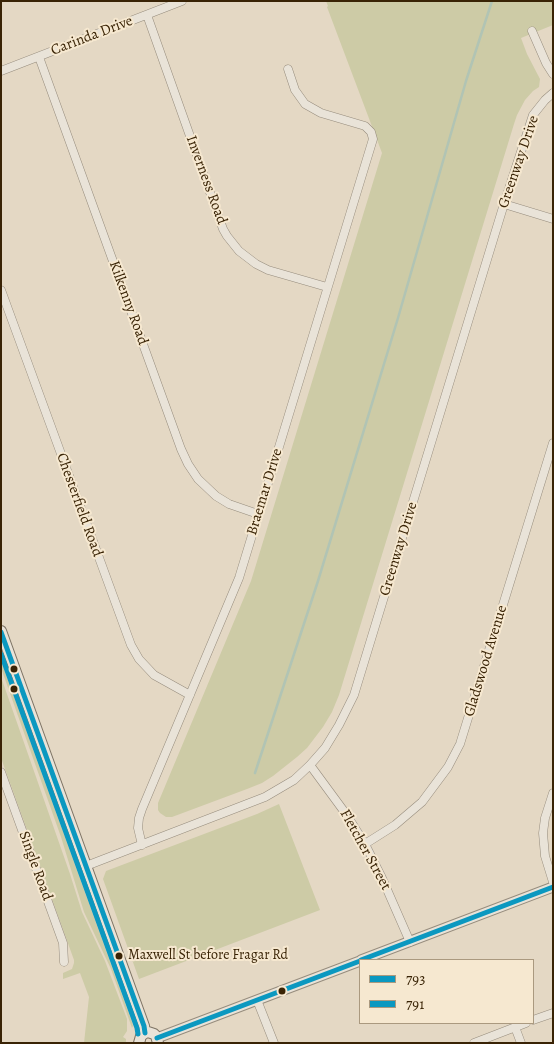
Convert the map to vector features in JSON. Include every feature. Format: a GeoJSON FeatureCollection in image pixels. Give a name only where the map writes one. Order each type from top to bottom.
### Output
{"type":"FeatureCollection","features":[{"type":"Feature","properties":{"kind":"main road"},"geometry":{"type":"LineString","coordinates":[[1,631],[145,1033]]}},
{"type":"Feature","properties":{"kind":"main road"},"geometry":{"type":"LineString","coordinates":[[139,1043],[141,1036],[145,1033],[154,1034],[158,1041]]}},
{"type":"Feature","properties":{"kind":"street","name":"Carinda Drive"},"geometry":{"type":"LineString","coordinates":[[1,71],[182,1]]}},
{"type":"Feature","properties":{"kind":"street","name":"Inverness Road"},"geometry":{"type":"LineString","coordinates":[[147,15],[227,236],[239,251],[256,264],[268,270],[327,287]]}},
{"type":"Feature","properties":{"kind":"street"},"geometry":{"type":"LineString","coordinates":[[532,31],[553,74]]}},
{"type":"Feature","properties":{"kind":"street","name":"Kilkenny Road"},"geometry":{"type":"LineString","coordinates":[[39,57],[188,464],[198,479],[216,496],[229,504],[258,514]]}},
{"type":"Feature","properties":{"kind":"street","name":"Braemar Drive"},"geometry":{"type":"LineString","coordinates":[[142,845],[138,828],[139,818],[239,578],[373,139],[371,132],[365,126],[321,113],[305,104],[295,90],[288,69]]}},
{"type":"Feature","properties":{"kind":"street","name":"Greenway Drive"},"geometry":{"type":"LineString","coordinates":[[86,866],[265,797],[294,780],[310,765],[325,748],[339,725],[354,695],[504,204],[534,115],[553,93]]}},
{"type":"Feature","properties":{"kind":"street"},"geometry":{"type":"LineString","coordinates":[[504,204],[553,219]]}},
{"type":"Feature","properties":{"kind":"street","name":"Chesterfield Road"},"geometry":{"type":"LineString","coordinates":[[1,290],[131,645],[139,659],[154,675],[190,695]]}},
{"type":"Feature","properties":{"kind":"street","name":"Gladswood Avenue"},"geometry":{"type":"LineString","coordinates":[[365,844],[395,824],[422,802],[448,768],[460,744],[553,443]]}},
{"type":"Feature","properties":{"kind":"street","name":"Fletcher Street"},"geometry":{"type":"LineString","coordinates":[[310,765],[346,814],[365,844],[410,942]]}},
{"type":"Feature","properties":{"kind":"street","name":"Single Road"},"geometry":{"type":"LineString","coordinates":[[1,772],[63,943],[64,962]]}},
{"type":"Feature","properties":{"kind":"street"},"geometry":{"type":"LineString","coordinates":[[553,793],[545,818],[543,833],[545,856],[553,882]]}},
{"type":"Feature","properties":{"kind":"street"},"geometry":{"type":"LineString","coordinates":[[364,959],[553,887]]}},
{"type":"Feature","properties":{"kind":"street"},"geometry":{"type":"LineString","coordinates":[[158,1041],[359,961]]}},
{"type":"Feature","properties":{"kind":"street"},"geometry":{"type":"LineString","coordinates":[[257,1000],[274,1043]]}},
{"type":"Feature","properties":{"kind":"street"},"geometry":{"type":"LineString","coordinates":[[534,1020],[553,1013]]}},
{"type":"Feature","properties":{"kind":"street"},"geometry":{"type":"LineString","coordinates":[[474,1043],[523,1024]]}},
{"type":"Feature","properties":{"kind":"street"},"geometry":{"type":"LineString","coordinates":[[515,1027],[521,1043]]}},
{"type":"Feature","properties":{"kind":"shaded area"},"geometry":{"type":"Polygon","coordinates":[[[326,1],[553,1],[553,25],[521,38],[540,79],[539,87],[525,100],[514,124],[339,695],[332,712],[307,748],[262,783],[172,817],[166,817],[158,810],[158,803],[251,581],[382,153],[326,1]]]}},
{"type":"Feature","properties":{"kind":"shaded area"},"geometry":{"type":"Polygon","coordinates":[[[1,661],[132,1022],[132,1028],[111,969],[84,912],[61,837],[1,668],[1,661]]]}},
{"type":"Feature","properties":{"kind":"shaded area"},"geometry":{"type":"Polygon","coordinates":[[[1,677],[82,912],[105,961],[127,1019],[127,1031],[123,1037],[126,1039],[125,1043],[84,1043],[89,997],[80,973],[63,979],[63,973],[72,969],[74,960],[1,758],[1,677]]]}},
{"type":"Feature","properties":{"kind":"shaded area"},"geometry":{"type":"Polygon","coordinates":[[[279,804],[320,910],[139,979],[103,879],[106,871],[279,804]]]}},
{"type":"Feature","properties":{"kind":"waterway"},"geometry":{"type":"LineString","coordinates":[[255,773],[318,581],[398,318],[466,81],[492,1]]}},
{"type":"Feature","properties":{"kind":"transit line","name":"793"},"geometry":{"type":"LineString","coordinates":[[1,632],[145,1033]]}},
{"type":"Feature","properties":{"kind":"transit line","name":"791"},"geometry":{"type":"LineString","coordinates":[[1,654],[138,1034]]}},
{"type":"Feature","properties":{"kind":"transit line","name":"793"},"geometry":{"type":"LineString","coordinates":[[364,959],[553,887]]}},
{"type":"Feature","properties":{"kind":"transit line","name":"793"},"geometry":{"type":"LineString","coordinates":[[157,1038],[359,961]]}},
{"type":"Feature","properties":{"kind":"place","name":"Maxwell St before Fragar Rd"},"geometry":{"type":"Point","coordinates":[119,956]}}]}
